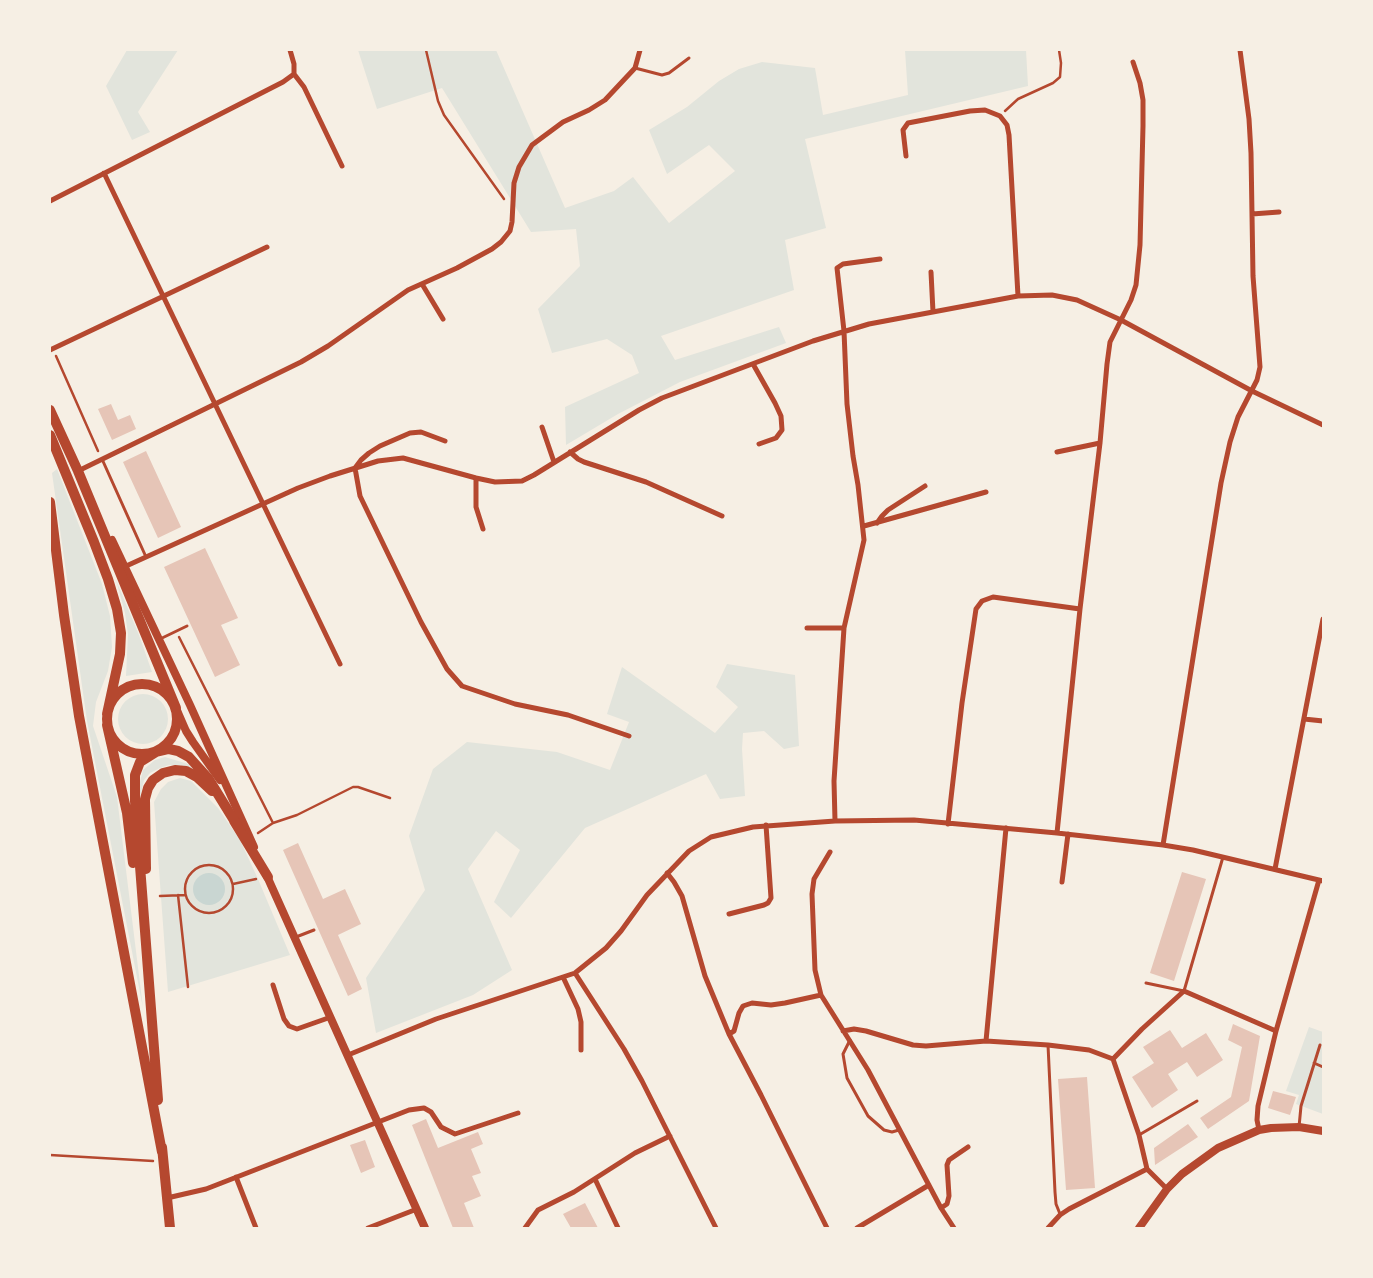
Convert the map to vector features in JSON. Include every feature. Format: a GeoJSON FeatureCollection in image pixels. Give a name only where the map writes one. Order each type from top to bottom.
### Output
{"type":"FeatureCollection","features":[{"type":"Feature","properties":{"kind":"highway"},"geometry":{"type":"LineString","coordinates":[[50,410],[78,471],[176,708]]}},
{"type":"Feature","properties":{"kind":"highway"},"geometry":{"type":"LineString","coordinates":[[50,435],[94,542],[117,609],[121,633],[120,654],[107,719],[127,814],[152,1018]]}},
{"type":"Feature","properties":{"kind":"highway"},"geometry":{"type":"LineString","coordinates":[[50,502],[77,707],[163,1157]]}},
{"type":"Feature","properties":{"kind":"highway"},"geometry":{"type":"LineString","coordinates":[[170,1228],[134,787],[135,775],[140,762],[156,752],[165,746],[174,734],[178,718],[172,698],[155,686],[144,683],[124,688],[110,704],[107,719],[111,735],[117,743],[125,750],[135,754],[146,754],[156,752],[170,749],[189,757],[208,778],[268,877]]}},
{"type":"Feature","properties":{"kind":"highway"},"geometry":{"type":"LineString","coordinates":[[152,1018],[144,813],[148,788],[153,780],[163,774],[175,770],[186,771],[197,777],[212,791],[237,825]]}},
{"type":"Feature","properties":{"kind":"main road"},"geometry":{"type":"LineString","coordinates":[[78,471],[236,805],[425,1228]]}},
{"type":"Feature","properties":{"kind":"main road"},"geometry":{"type":"LineString","coordinates":[[176,708],[192,742],[236,805]]}},
{"type":"Feature","properties":{"kind":"main road"},"geometry":{"type":"LineString","coordinates":[[1139,1228],[1167,1189],[1182,1174],[1218,1148],[1259,1130],[1285,1127],[1323,1131]]}},
{"type":"Feature","properties":{"kind":"street"},"geometry":{"type":"LineString","coordinates":[[290,50],[294,64],[294,74],[304,87],[342,166]]}},
{"type":"Feature","properties":{"kind":"street"},"geometry":{"type":"LineString","coordinates":[[78,471],[300,362],[328,346],[394,300],[492,249],[510,231],[514,183],[519,167],[532,145],[563,122],[590,110],[605,100],[635,68],[640,50]]}},
{"type":"Feature","properties":{"kind":"street"},"geometry":{"type":"LineString","coordinates":[[1163,845],[1221,483],[1230,442],[1238,417],[1252,390],[1258,373],[1260,357],[1254,286],[1252,153],[1240,50]]}},
{"type":"Feature","properties":{"kind":"street"},"geometry":{"type":"LineString","coordinates":[[1057,833],[1110,342],[1131,300],[1136,285],[1140,245],[1143,100],[1140,83],[1132,62]]}},
{"type":"Feature","properties":{"kind":"street"},"geometry":{"type":"LineString","coordinates":[[50,200],[283,82],[294,74]]}},
{"type":"Feature","properties":{"kind":"street"},"geometry":{"type":"LineString","coordinates":[[906,156],[903,130],[908,124],[970,111],[985,110],[1000,116],[1007,125],[1018,296]]}},
{"type":"Feature","properties":{"kind":"street"},"geometry":{"type":"LineString","coordinates":[[104,173],[340,664]]}},
{"type":"Feature","properties":{"kind":"street"},"geometry":{"type":"LineString","coordinates":[[1252,214],[1280,212]]}},
{"type":"Feature","properties":{"kind":"street"},"geometry":{"type":"LineString","coordinates":[[51,349],[267,246]]}},
{"type":"Feature","properties":{"kind":"street"},"geometry":{"type":"LineString","coordinates":[[835,821],[834,781],[844,628],[864,540],[864,526],[849,421],[838,268],[843,264],[880,258]]}},
{"type":"Feature","properties":{"kind":"street"},"geometry":{"type":"LineString","coordinates":[[931,272],[933,312]]}},
{"type":"Feature","properties":{"kind":"street"},"geometry":{"type":"LineString","coordinates":[[422,284],[443,319]]}},
{"type":"Feature","properties":{"kind":"street"},"geometry":{"type":"LineString","coordinates":[[124,567],[262,503],[314,482],[378,461],[403,458],[495,482],[522,481],[662,398],[753,364],[844,331],[869,324],[1018,296],[1052,295],[1077,300],[1121,320],[1323,426]]}},
{"type":"Feature","properties":{"kind":"street"},"geometry":{"type":"LineString","coordinates":[[753,364],[781,416],[782,430],[776,438],[759,444]]}},
{"type":"Feature","properties":{"kind":"street"},"geometry":{"type":"LineString","coordinates":[[542,427],[554,462]]}},
{"type":"Feature","properties":{"kind":"street"},"geometry":{"type":"LineString","coordinates":[[355,468],[368,454],[380,446],[410,433],[421,432],[446,441]]}},
{"type":"Feature","properties":{"kind":"street"},"geometry":{"type":"LineString","coordinates":[[1057,452],[1100,443]]}},
{"type":"Feature","properties":{"kind":"street"},"geometry":{"type":"LineString","coordinates":[[570,452],[584,462],[646,482],[722,516]]}},
{"type":"Feature","properties":{"kind":"street"},"geometry":{"type":"LineString","coordinates":[[355,468],[360,496],[420,622],[447,669],[462,686],[515,704],[568,715],[629,736]]}},
{"type":"Feature","properties":{"kind":"street"},"geometry":{"type":"LineString","coordinates":[[476,478],[476,507],[484,529]]}},
{"type":"Feature","properties":{"kind":"street"},"geometry":{"type":"LineString","coordinates":[[876,523],[888,510],[924,486]]}},
{"type":"Feature","properties":{"kind":"street"},"geometry":{"type":"LineString","coordinates":[[864,526],[986,492]]}},
{"type":"Feature","properties":{"kind":"street"},"geometry":{"type":"LineString","coordinates":[[948,824],[962,703],[976,609],[982,601],[993,597],[1080,609]]}},
{"type":"Feature","properties":{"kind":"street"},"geometry":{"type":"LineString","coordinates":[[1275,870],[1323,619]]}},
{"type":"Feature","properties":{"kind":"street"},"geometry":{"type":"LineString","coordinates":[[807,628],[844,628]]}},
{"type":"Feature","properties":{"kind":"street"},"geometry":{"type":"LineString","coordinates":[[1304,719],[1323,722]]}},
{"type":"Feature","properties":{"kind":"street"},"geometry":{"type":"LineString","coordinates":[[348,1055],[436,1019],[575,972],[606,948],[622,931],[647,895],[688,851],[711,837],[766,825],[835,821],[914,820],[1163,845],[1223,856],[1321,880],[1276,1031],[1258,1106],[1257,1120],[1259,1130]]}},
{"type":"Feature","properties":{"kind":"street"},"geometry":{"type":"LineString","coordinates":[[729,914],[764,905],[771,898],[766,825]]}},
{"type":"Feature","properties":{"kind":"street"},"geometry":{"type":"LineString","coordinates":[[986,1041],[1006,828]]}},
{"type":"Feature","properties":{"kind":"street"},"geometry":{"type":"LineString","coordinates":[[1062,882],[1068,834]]}},
{"type":"Feature","properties":{"kind":"street"},"geometry":{"type":"LineString","coordinates":[[830,852],[814,879],[812,894],[815,970],[821,995],[868,1070],[954,1228]]}},
{"type":"Feature","properties":{"kind":"street"},"geometry":{"type":"LineString","coordinates":[[666,873],[682,896],[705,976],[729,1034],[762,1094],[827,1228]]}},
{"type":"Feature","properties":{"kind":"street"},"geometry":{"type":"LineString","coordinates":[[575,972],[624,1049],[716,1228]]}},
{"type":"Feature","properties":{"kind":"street"},"geometry":{"type":"LineString","coordinates":[[563,977],[578,1010],[581,1050]]}},
{"type":"Feature","properties":{"kind":"street"},"geometry":{"type":"LineString","coordinates":[[273,985],[284,1019],[289,1026],[297,1029],[331,1017]]}},
{"type":"Feature","properties":{"kind":"street"},"geometry":{"type":"LineString","coordinates":[[1113,1059],[1184,990],[1276,1031]]}},
{"type":"Feature","properties":{"kind":"street"},"geometry":{"type":"LineString","coordinates":[[729,1034],[734,1031],[743,1006],[752,1002],[771,1005],[784,1004],[821,995]]}},
{"type":"Feature","properties":{"kind":"street"},"geometry":{"type":"LineString","coordinates":[[843,1031],[854,1029],[866,1031],[912,1045],[926,1046],[986,1041],[1048,1045],[1089,1050],[1113,1059]]}},
{"type":"Feature","properties":{"kind":"street"},"geometry":{"type":"LineString","coordinates":[[1113,1059],[1139,1135],[1147,1169],[1167,1189]]}},
{"type":"Feature","properties":{"kind":"street"},"geometry":{"type":"LineString","coordinates":[[167,1198],[206,1189],[408,1110],[424,1108],[431,1112],[441,1127],[455,1134],[518,1113]]}},
{"type":"Feature","properties":{"kind":"street"},"geometry":{"type":"LineString","coordinates":[[525,1228],[538,1210],[670,1136]]}},
{"type":"Feature","properties":{"kind":"street"},"geometry":{"type":"LineString","coordinates":[[942,1208],[947,1204],[949,1196],[948,1160],[968,1147]]}},
{"type":"Feature","properties":{"kind":"street"},"geometry":{"type":"LineString","coordinates":[[1048,1228],[1060,1215],[1069,1209],[1147,1169]]}},
{"type":"Feature","properties":{"kind":"street"},"geometry":{"type":"LineString","coordinates":[[236,1177],[256,1228]]}},
{"type":"Feature","properties":{"kind":"street"},"geometry":{"type":"LineString","coordinates":[[595,1179],[618,1228]]}},
{"type":"Feature","properties":{"kind":"street"},"geometry":{"type":"LineString","coordinates":[[857,1228],[929,1185]]}},
{"type":"Feature","properties":{"kind":"street"},"geometry":{"type":"LineString","coordinates":[[368,1228],[417,1209]]}},
{"type":"Feature","properties":{"kind":"lane"},"geometry":{"type":"LineString","coordinates":[[635,68],[662,75],[669,73],[689,58]]}},
{"type":"Feature","properties":{"kind":"lane"},"geometry":{"type":"LineString","coordinates":[[102,459],[147,557]]}},
{"type":"Feature","properties":{"kind":"lane"},"geometry":{"type":"LineString","coordinates":[[159,640],[187,626]]}},
{"type":"Feature","properties":{"kind":"lane"},"geometry":{"type":"LineString","coordinates":[[1146,983],[1184,990],[1223,856]]}},
{"type":"Feature","properties":{"kind":"lane"},"geometry":{"type":"LineString","coordinates":[[295,938],[314,930]]}},
{"type":"Feature","properties":{"kind":"lane"},"geometry":{"type":"LineString","coordinates":[[850,1040],[843,1054],[843,1064],[847,1078],[868,1116],[884,1130],[892,1132],[900,1130]]}},
{"type":"Feature","properties":{"kind":"lane"},"geometry":{"type":"LineString","coordinates":[[1048,1045],[1055,1192],[1056,1204],[1060,1215]]}},
{"type":"Feature","properties":{"kind":"lane"},"geometry":{"type":"LineString","coordinates":[[1299,1128],[1301,1106],[1320,1045]]}},
{"type":"Feature","properties":{"kind":"lane"},"geometry":{"type":"LineString","coordinates":[[1314,1063],[1323,1067]]}},
{"type":"Feature","properties":{"kind":"lane"},"geometry":{"type":"LineString","coordinates":[[1139,1135],[1197,1101]]}},
{"type":"Feature","properties":{"kind":"path"},"geometry":{"type":"LineString","coordinates":[[426,50],[438,101],[444,115],[504,200],[513,204]]}},
{"type":"Feature","properties":{"kind":"path"},"geometry":{"type":"LineString","coordinates":[[1000,116],[1018,99],[1053,83],[1060,76],[1061,62],[1059,50]]}},
{"type":"Feature","properties":{"kind":"path"},"geometry":{"type":"LineString","coordinates":[[51,349],[102,459]]}},
{"type":"Feature","properties":{"kind":"path"},"geometry":{"type":"LineString","coordinates":[[176,632],[273,823]]}},
{"type":"Feature","properties":{"kind":"path"},"geometry":{"type":"LineString","coordinates":[[250,838],[273,823],[297,815],[353,788],[358,787],[390,798]]}},
{"type":"Feature","properties":{"kind":"path"},"geometry":{"type":"LineString","coordinates":[[204,865],[213,865],[222,869],[229,875],[233,884],[233,894],[230,902],[223,910],[214,914],[205,914],[196,910],[189,904],[185,895],[185,885],[188,876],[195,869],[204,865]]}},
{"type":"Feature","properties":{"kind":"path"},"geometry":{"type":"LineString","coordinates":[[233,884],[268,877]]}},
{"type":"Feature","properties":{"kind":"path"},"geometry":{"type":"LineString","coordinates":[[178,895],[188,987]]}},
{"type":"Feature","properties":{"kind":"path"},"geometry":{"type":"LineString","coordinates":[[160,896],[185,895]]}},
{"type":"Feature","properties":{"kind":"path"},"geometry":{"type":"LineString","coordinates":[[50,1155],[163,1157]]}},
{"type":"Feature","properties":{"kind":"shaded area"},"geometry":{"type":"Polygon","coordinates":[[[127,50],[178,50],[138,112],[150,132],[132,140],[106,86],[127,50]]]}},
{"type":"Feature","properties":{"kind":"shaded area"},"geometry":{"type":"Polygon","coordinates":[[[358,50],[496,50],[565,208],[614,191],[633,177],[669,223],[735,171],[709,145],[667,174],[649,130],[687,107],[719,81],[739,69],[762,62],[815,68],[823,115],[908,95],[905,50],[1026,50],[1028,86],[805,139],[826,228],[785,240],[794,290],[661,336],[675,360],[779,327],[786,343],[680,382],[618,414],[566,445],[565,407],[639,373],[632,355],[607,339],[552,353],[538,309],[580,266],[576,229],[531,232],[442,88],[377,109],[358,50]]]}},
{"type":"Feature","properties":{"kind":"shaded area"},"geometry":{"type":"Polygon","coordinates":[[[57,469],[102,584],[110,616],[112,647],[108,671],[96,702],[93,726],[117,797],[143,1008],[87,721],[52,473],[57,469]]]}},
{"type":"Feature","properties":{"kind":"shaded area"},"geometry":{"type":"Polygon","coordinates":[[[116,580],[152,672],[126,676],[128,634],[125,613],[116,580]]]}},
{"type":"Feature","properties":{"kind":"shaded area"},"geometry":{"type":"Polygon","coordinates":[[[727,664],[795,675],[799,746],[784,749],[764,731],[743,733],[742,749],[745,796],[720,799],[706,774],[585,828],[511,918],[494,902],[520,850],[496,831],[468,869],[512,970],[473,995],[376,1033],[366,978],[425,890],[409,836],[433,769],[467,742],[557,752],[610,770],[629,722],[607,714],[622,667],[715,733],[738,707],[716,687],[727,664]]]}},
{"type":"Feature","properties":{"kind":"shaded area"},"geometry":{"type":"Polygon","coordinates":[[[143,694],[152,696],[163,705],[168,719],[166,728],[157,739],[143,744],[134,742],[123,733],[118,719],[120,710],[129,699],[143,694]]]}},
{"type":"Feature","properties":{"kind":"shaded area"},"geometry":{"type":"Polygon","coordinates":[[[165,757],[188,764],[195,770],[169,765],[150,773],[144,780],[139,802],[139,786],[143,770],[155,760],[165,757]]]}},
{"type":"Feature","properties":{"kind":"shaded area"},"geometry":{"type":"Polygon","coordinates":[[[180,778],[191,781],[218,808],[240,840],[290,955],[168,992],[154,802],[161,789],[168,782],[180,778]]]}},
{"type":"Feature","properties":{"kind":"shaded area"},"geometry":{"type":"Polygon","coordinates":[[[209,873],[221,877],[225,889],[221,901],[209,905],[197,901],[193,889],[197,877],[209,873]]]}},
{"type":"Feature","properties":{"kind":"shaded area"},"geometry":{"type":"Polygon","coordinates":[[[1309,1027],[1323,1032],[1323,1114],[1296,1104],[1299,1095],[1286,1091],[1309,1027]]]}},
{"type":"Feature","properties":{"kind":"building"},"geometry":{"type":"Polygon","coordinates":[[[111,404],[118,420],[130,415],[136,429],[112,440],[98,409],[111,404]]]}},
{"type":"Feature","properties":{"kind":"building"},"geometry":{"type":"Polygon","coordinates":[[[146,451],[181,527],[158,538],[123,462],[146,451]]]}},
{"type":"Feature","properties":{"kind":"building"},"geometry":{"type":"Polygon","coordinates":[[[205,548],[238,618],[221,625],[240,665],[215,677],[164,567],[205,548]]]}},
{"type":"Feature","properties":{"kind":"building"},"geometry":{"type":"Polygon","coordinates":[[[298,843],[323,899],[345,889],[361,924],[338,935],[362,989],[348,996],[283,850],[298,843]]]}},
{"type":"Feature","properties":{"kind":"building"},"geometry":{"type":"Polygon","coordinates":[[[1182,872],[1206,879],[1174,981],[1150,973],[1182,872]]]}},
{"type":"Feature","properties":{"kind":"building"},"geometry":{"type":"Polygon","coordinates":[[[1233,1024],[1260,1036],[1249,1101],[1208,1129],[1200,1118],[1231,1097],[1242,1047],[1228,1040],[1233,1024]]]}},
{"type":"Feature","properties":{"kind":"building"},"geometry":{"type":"Polygon","coordinates":[[[1170,1030],[1182,1048],[1206,1033],[1223,1060],[1197,1077],[1187,1062],[1168,1074],[1178,1090],[1152,1108],[1132,1077],[1154,1063],[1143,1047],[1170,1030]]]}},
{"type":"Feature","properties":{"kind":"building"},"geometry":{"type":"Polygon","coordinates":[[[1087,1077],[1095,1188],[1066,1190],[1058,1079],[1087,1077]]]}},
{"type":"Feature","properties":{"kind":"building"},"geometry":{"type":"Polygon","coordinates":[[[1273,1091],[1296,1097],[1290,1115],[1268,1108],[1273,1091]]]}},
{"type":"Feature","properties":{"kind":"building"},"geometry":{"type":"Polygon","coordinates":[[[426,1119],[438,1148],[478,1132],[483,1144],[471,1149],[481,1173],[472,1176],[481,1196],[464,1203],[474,1228],[453,1228],[412,1125],[426,1119]]]}},
{"type":"Feature","properties":{"kind":"building"},"geometry":{"type":"Polygon","coordinates":[[[1188,1124],[1198,1137],[1155,1165],[1154,1148],[1188,1124]]]}},
{"type":"Feature","properties":{"kind":"building"},"geometry":{"type":"Polygon","coordinates":[[[365,1140],[375,1167],[361,1173],[350,1145],[365,1140]]]}},
{"type":"Feature","properties":{"kind":"building"},"geometry":{"type":"Polygon","coordinates":[[[585,1203],[598,1228],[571,1228],[563,1214],[585,1203]]]}}]}
